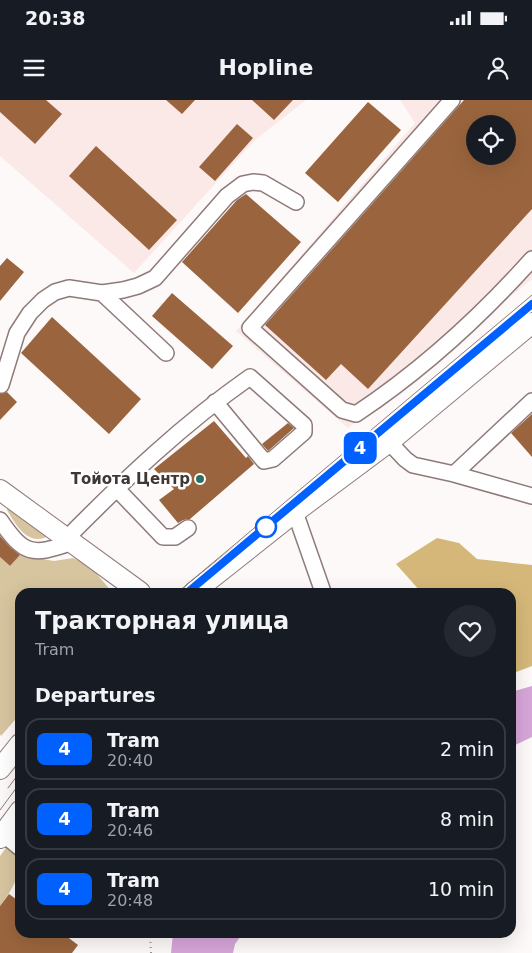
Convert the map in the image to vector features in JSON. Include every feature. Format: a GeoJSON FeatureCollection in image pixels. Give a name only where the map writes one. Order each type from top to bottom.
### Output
{"type":"FeatureCollection","features":[{"type":"Feature","properties":{"kind":"main road"},"geometry":{"type":"LineString","coordinates":[[199,588],[389,442],[532,323]]}},
{"type":"Feature","properties":{"kind":"main road"},"geometry":{"type":"LineString","coordinates":[[1,496],[134,588]]}},
{"type":"Feature","properties":{"kind":"main road"},"geometry":{"type":"LineString","coordinates":[[0,769],[15,750]]}},
{"type":"Feature","properties":{"kind":"main road"},"geometry":{"type":"LineString","coordinates":[[1,836],[15,818]]}},
{"type":"Feature","properties":{"kind":"street"},"geometry":{"type":"LineString","coordinates":[[452,100],[250,328],[342,410],[356,414],[384,395],[460,331],[497,298],[532,259]]}},
{"type":"Feature","properties":{"kind":"street"},"geometry":{"type":"LineString","coordinates":[[2,384],[17,333],[30,314],[43,300],[55,292],[69,288],[102,293],[131,288],[155,278],[227,196],[243,184],[263,183],[296,202]]}},
{"type":"Feature","properties":{"kind":"street"},"geometry":{"type":"LineString","coordinates":[[102,293],[166,353]]}},
{"type":"Feature","properties":{"kind":"street"},"geometry":{"type":"LineString","coordinates":[[0,520],[10,535],[24,548],[35,552],[49,550],[68,541],[116,488],[215,402],[250,377],[304,425],[304,432],[273,459],[264,462],[215,402]]}},
{"type":"Feature","properties":{"kind":"street"},"geometry":{"type":"LineString","coordinates":[[454,474],[532,401]]}},
{"type":"Feature","properties":{"kind":"street"},"geometry":{"type":"LineString","coordinates":[[389,442],[405,460],[413,465],[454,474],[532,496]]}},
{"type":"Feature","properties":{"kind":"street"},"geometry":{"type":"LineString","coordinates":[[116,488],[163,537],[175,537],[188,528]]}},
{"type":"Feature","properties":{"kind":"street"},"geometry":{"type":"LineString","coordinates":[[296,512],[322,588]]}},
{"type":"Feature","properties":{"kind":"street"},"geometry":{"type":"LineString","coordinates":[[1,836],[15,845]]}},
{"type":"Feature","properties":{"kind":"path"},"geometry":{"type":"LineString","coordinates":[[150,938],[151,953]]}},
{"type":"Feature","properties":{"kind":"shaded area"},"geometry":{"type":"Polygon","coordinates":[[[0,100],[306,100],[255,140],[134,273],[0,156],[0,100]]]}},
{"type":"Feature","properties":{"kind":"shaded area"},"geometry":{"type":"Polygon","coordinates":[[[400,100],[532,100],[532,279],[348,428],[236,331],[415,123],[400,100]]]}},
{"type":"Feature","properties":{"kind":"shaded area"},"geometry":{"type":"Polygon","coordinates":[[[10,498],[54,530],[44,538],[32,538],[26,535],[17,526],[7,510],[10,498]]]}},
{"type":"Feature","properties":{"kind":"shaded area"},"geometry":{"type":"Polygon","coordinates":[[[437,538],[459,543],[477,559],[532,565],[532,666],[516,672],[516,588],[417,588],[396,564],[437,538]]]}},
{"type":"Feature","properties":{"kind":"shaded area"},"geometry":{"type":"Polygon","coordinates":[[[20,555],[54,561],[73,558],[90,566],[109,588],[15,588],[15,720],[1,736],[0,557],[10,566],[20,555]]]}},
{"type":"Feature","properties":{"kind":"shaded area"},"geometry":{"type":"Polygon","coordinates":[[[532,686],[532,737],[516,745],[516,691],[532,686]]]}},
{"type":"Feature","properties":{"kind":"shaded area"},"geometry":{"type":"Polygon","coordinates":[[[8,845],[15,852],[15,881],[0,906],[0,856],[8,845]]]}},
{"type":"Feature","properties":{"kind":"shaded area"},"geometry":{"type":"Polygon","coordinates":[[[172,938],[239,938],[235,944],[233,953],[171,953],[172,938]]]}},
{"type":"Feature","properties":{"kind":"building"},"geometry":{"type":"Polygon","coordinates":[[[0,100],[46,100],[62,114],[35,144],[0,112],[0,100]]]}},
{"type":"Feature","properties":{"kind":"building"},"geometry":{"type":"Polygon","coordinates":[[[166,100],[195,100],[182,114],[166,100]]]}},
{"type":"Feature","properties":{"kind":"building"},"geometry":{"type":"Polygon","coordinates":[[[252,100],[293,100],[274,120],[252,100]]]}},
{"type":"Feature","properties":{"kind":"building"},"geometry":{"type":"Polygon","coordinates":[[[464,100],[532,100],[532,209],[368,389],[341,364],[326,380],[265,325],[464,100]]]}},
{"type":"Feature","properties":{"kind":"building"},"geometry":{"type":"Polygon","coordinates":[[[368,102],[401,130],[338,202],[305,173],[368,102]]]}},
{"type":"Feature","properties":{"kind":"building"},"geometry":{"type":"Polygon","coordinates":[[[237,124],[253,138],[215,181],[199,167],[237,124]]]}},
{"type":"Feature","properties":{"kind":"building"},"geometry":{"type":"Polygon","coordinates":[[[96,146],[177,220],[149,250],[69,176],[96,146]]]}},
{"type":"Feature","properties":{"kind":"building"},"geometry":{"type":"Polygon","coordinates":[[[246,194],[301,242],[238,313],[182,262],[237,200],[246,194]]]}},
{"type":"Feature","properties":{"kind":"building"},"geometry":{"type":"Polygon","coordinates":[[[7,258],[24,272],[0,301],[0,266],[7,258]]]}},
{"type":"Feature","properties":{"kind":"building"},"geometry":{"type":"Polygon","coordinates":[[[172,293],[233,346],[212,369],[152,316],[172,293]]]}},
{"type":"Feature","properties":{"kind":"building"},"geometry":{"type":"Polygon","coordinates":[[[52,317],[141,399],[109,434],[21,353],[52,317]]]}},
{"type":"Feature","properties":{"kind":"building"},"geometry":{"type":"Polygon","coordinates":[[[7,392],[17,402],[0,420],[0,394],[7,392]]]}},
{"type":"Feature","properties":{"kind":"building"},"geometry":{"type":"Polygon","coordinates":[[[532,414],[532,457],[511,433],[532,414]]]}},
{"type":"Feature","properties":{"kind":"building","name":"Тойота Центр"},"geometry":{"type":"Polygon","coordinates":[[[214,421],[246,458],[248,456],[254,464],[190,519],[178,523],[159,500],[174,489],[154,469],[214,421]]]}},
{"type":"Feature","properties":{"kind":"building"},"geometry":{"type":"Polygon","coordinates":[[[288,423],[294,428],[268,451],[262,444],[288,423]]]}},
{"type":"Feature","properties":{"kind":"building"},"geometry":{"type":"Polygon","coordinates":[[[0,536],[20,555],[10,566],[0,557],[0,536]]]}},
{"type":"Feature","properties":{"kind":"building"},"geometry":{"type":"Polygon","coordinates":[[[9,894],[15,898],[15,938],[69,938],[78,945],[72,953],[0,953],[0,906],[9,894]]]}},
{"type":"Feature","properties":{"kind":"tram line"},"geometry":{"type":"LineString","coordinates":[[183,588],[532,295]]}},
{"type":"Feature","properties":{"kind":"tram line","name":"4"},"geometry":{"type":"LineString","coordinates":[[193,588],[532,304]]}},
{"type":"Feature","properties":{"kind":"tram line"},"geometry":{"type":"LineString","coordinates":[[8,788],[15,779]]}},
{"type":"Feature","properties":{"kind":"tram line"},"geometry":{"type":"LineString","coordinates":[[0,810],[15,790]]}},
{"type":"Feature","properties":{"kind":"place","name":"Тойота Центр"},"geometry":{"type":"Point","coordinates":[200,479]}}]}
